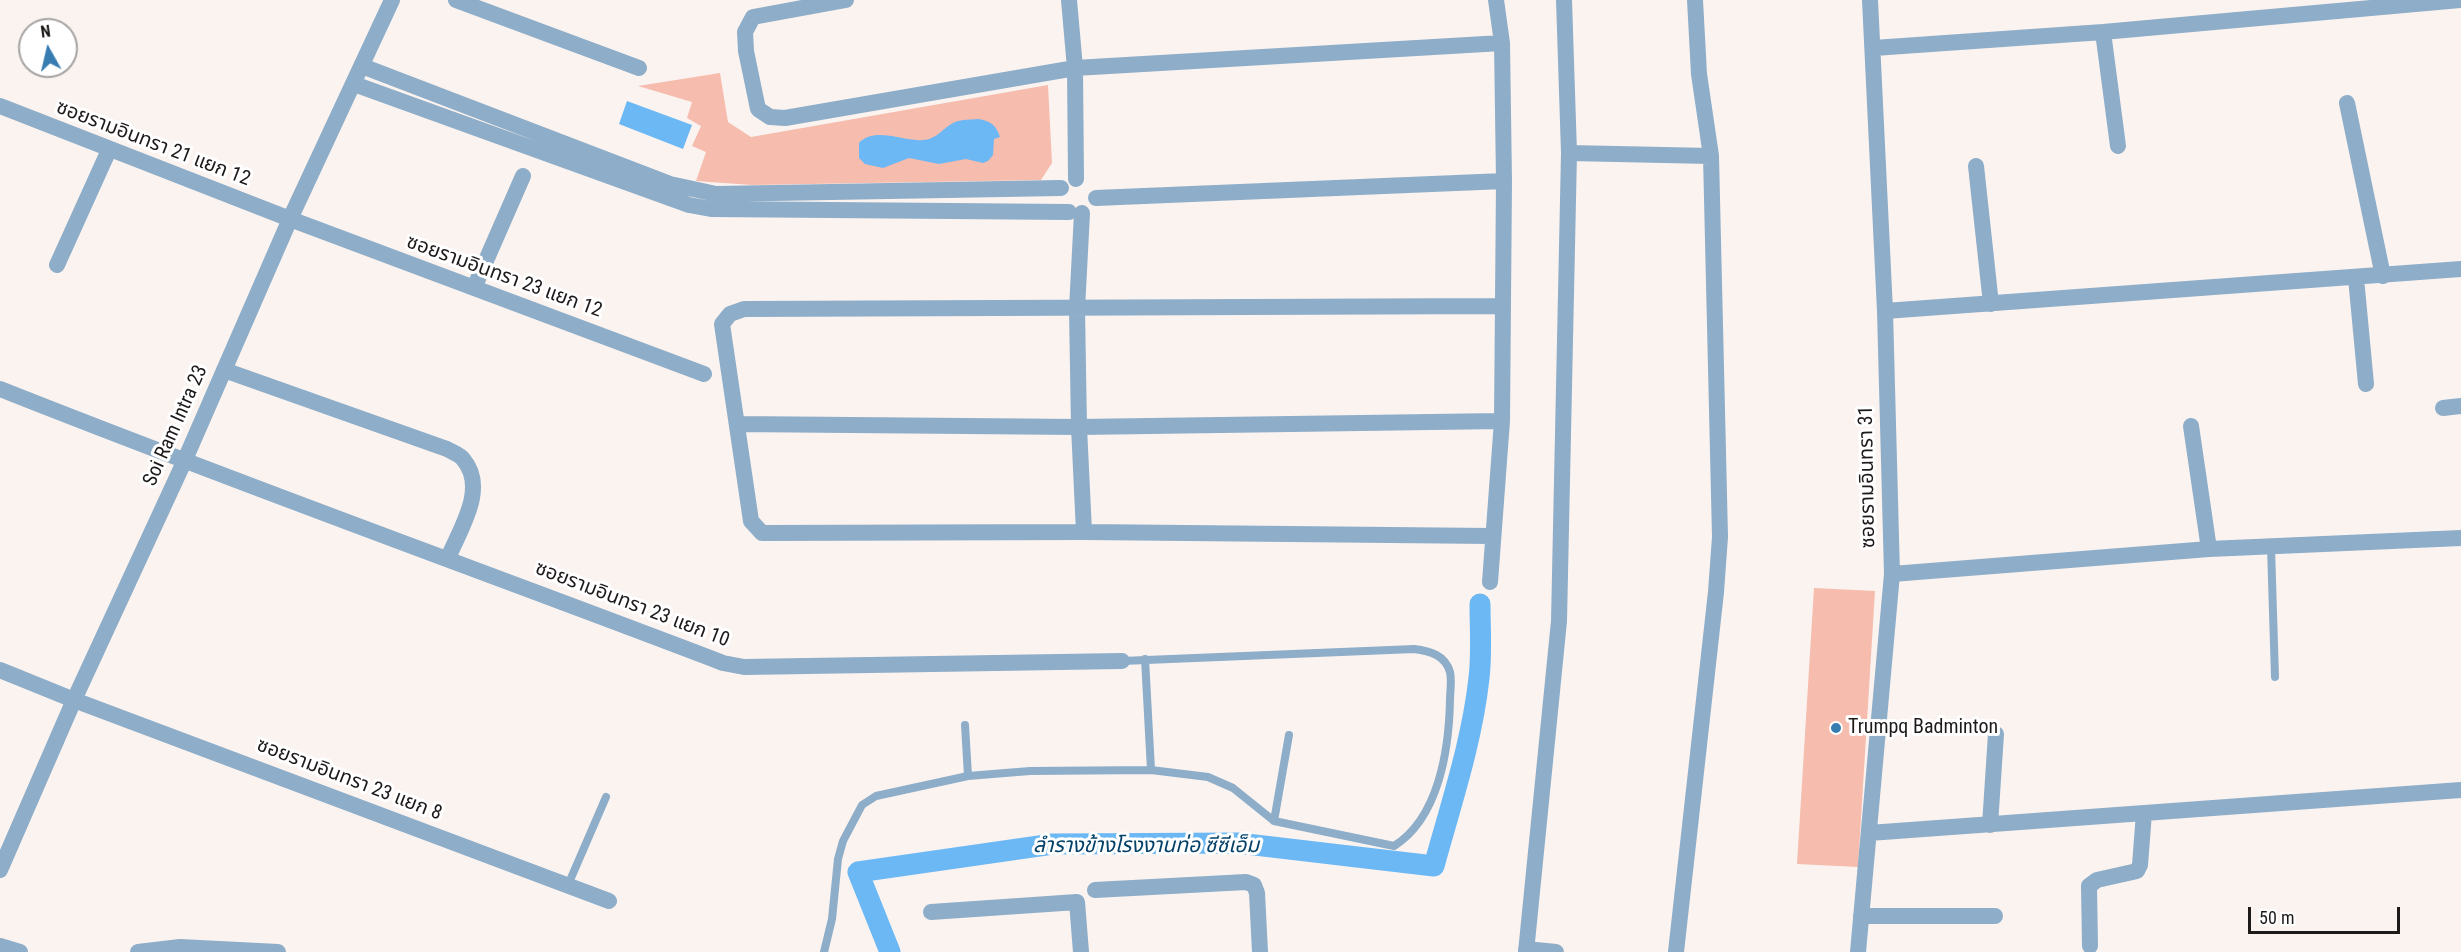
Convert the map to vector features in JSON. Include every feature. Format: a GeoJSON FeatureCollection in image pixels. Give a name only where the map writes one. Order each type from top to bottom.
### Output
{"type":"FeatureCollection","features":[{"type":"Feature","properties":{"kind":"street","name":"Soi Ram Intra 23"},"geometry":{"type":"LineString","coordinates":[[0,870],[74,700],[184,462],[290,219],[392,0]]}},
{"type":"Feature","properties":{"kind":"street"},"geometry":{"type":"LineString","coordinates":[[456,0],[639,68]]}},
{"type":"Feature","properties":{"kind":"street"},"geometry":{"type":"LineString","coordinates":[[846,0],[753,17],[745,32],[746,51],[758,109],[770,117],[786,118],[1075,68],[1502,43]]}},
{"type":"Feature","properties":{"kind":"street"},"geometry":{"type":"LineString","coordinates":[[1069,0],[1075,68],[1068,183],[1062,204],[1075,213]]}},
{"type":"Feature","properties":{"kind":"street"},"geometry":{"type":"LineString","coordinates":[[1490,582],[1502,421],[1504,181],[1502,43],[1496,0]]}},
{"type":"Feature","properties":{"kind":"street"},"geometry":{"type":"LineString","coordinates":[[1556,952],[1526,950],[1559,621],[1569,153],[1564,0]]}},
{"type":"Feature","properties":{"kind":"street"},"geometry":{"type":"LineString","coordinates":[[1676,952],[1716,592],[1720,537],[1712,156],[1699,74],[1695,0]]}},
{"type":"Feature","properties":{"kind":"street","name":"ซอยรามอินทรา 31"},"geometry":{"type":"LineString","coordinates":[[1857,952],[1892,574],[1885,312],[1870,0]]}},
{"type":"Feature","properties":{"kind":"street"},"geometry":{"type":"LineString","coordinates":[[1874,48],[2103,32],[2460,0]]}},
{"type":"Feature","properties":{"kind":"street"},"geometry":{"type":"LineString","coordinates":[[2103,32],[2118,146]]}},
{"type":"Feature","properties":{"kind":"street"},"geometry":{"type":"LineString","coordinates":[[354,84],[689,205],[711,209],[1075,213],[1091,209],[1096,198],[1092,186],[1082,179],[1068,183],[789,194],[700,192],[670,184],[362,66]]}},
{"type":"Feature","properties":{"kind":"street"},"geometry":{"type":"LineString","coordinates":[[2347,103],[2383,276]]}},
{"type":"Feature","properties":{"kind":"street","name":"ซอยรามอินทรา 21 แยก 12"},"geometry":{"type":"LineString","coordinates":[[0,106],[290,219]]}},
{"type":"Feature","properties":{"kind":"street"},"geometry":{"type":"LineString","coordinates":[[57,265],[109,150]]}},
{"type":"Feature","properties":{"kind":"street"},"geometry":{"type":"LineString","coordinates":[[1569,153],[1712,156]]}},
{"type":"Feature","properties":{"kind":"street"},"geometry":{"type":"LineString","coordinates":[[1976,166],[1991,304]]}},
{"type":"Feature","properties":{"kind":"street"},"geometry":{"type":"LineString","coordinates":[[474,288],[523,176]]}},
{"type":"Feature","properties":{"kind":"street"},"geometry":{"type":"LineString","coordinates":[[1096,198],[1504,181]]}},
{"type":"Feature","properties":{"kind":"street"},"geometry":{"type":"LineString","coordinates":[[1075,213],[1079,427],[1084,532]]}},
{"type":"Feature","properties":{"kind":"street","name":"ซอยรามอินทรา 23 แยก 12"},"geometry":{"type":"LineString","coordinates":[[290,219],[704,374]]}},
{"type":"Feature","properties":{"kind":"street"},"geometry":{"type":"LineString","coordinates":[[1885,312],[2461,269]]}},
{"type":"Feature","properties":{"kind":"street"},"geometry":{"type":"LineString","coordinates":[[2356,278],[2366,384]]}},
{"type":"Feature","properties":{"kind":"street"},"geometry":{"type":"LineString","coordinates":[[1492,536],[1084,532],[762,533],[751,521],[722,324],[730,314],[744,309],[1502,306]]}},
{"type":"Feature","properties":{"kind":"street"},"geometry":{"type":"LineString","coordinates":[[224,370],[447,449],[463,458],[475,489],[448,558]]}},
{"type":"Feature","properties":{"kind":"street","name":"ซอยรามอินทรา 23 แยก 10"},"geometry":{"type":"LineString","coordinates":[[0,388],[184,462],[448,558],[723,663],[744,667],[1122,661]]}},
{"type":"Feature","properties":{"kind":"street"},"geometry":{"type":"LineString","coordinates":[[2443,408],[2461,406]]}},
{"type":"Feature","properties":{"kind":"street"},"geometry":{"type":"LineString","coordinates":[[737,424],[1079,427],[1502,421]]}},
{"type":"Feature","properties":{"kind":"street"},"geometry":{"type":"LineString","coordinates":[[2191,426],[2210,549]]}},
{"type":"Feature","properties":{"kind":"street"},"geometry":{"type":"LineString","coordinates":[[1892,574],[2210,549],[2461,538]]}},
{"type":"Feature","properties":{"kind":"street","name":"ซอยรามอินทรา 23 แยก 8"},"geometry":{"type":"LineString","coordinates":[[0,670],[74,700],[609,901]]}},
{"type":"Feature","properties":{"kind":"street"},"geometry":{"type":"LineString","coordinates":[[1990,825],[1996,734]]}},
{"type":"Feature","properties":{"kind":"street"},"geometry":{"type":"LineString","coordinates":[[1869,833],[2461,790]]}},
{"type":"Feature","properties":{"kind":"street"},"geometry":{"type":"LineString","coordinates":[[2090,946],[2089,886],[2097,880],[2138,871],[2144,813]]}},
{"type":"Feature","properties":{"kind":"street"},"geometry":{"type":"LineString","coordinates":[[1095,890],[1246,882],[1254,885],[1257,893],[1260,952]]}},
{"type":"Feature","properties":{"kind":"street"},"geometry":{"type":"LineString","coordinates":[[932,912],[1077,902],[1081,952]]}},
{"type":"Feature","properties":{"kind":"street"},"geometry":{"type":"LineString","coordinates":[[1861,916],[1995,916]]}},
{"type":"Feature","properties":{"kind":"street"},"geometry":{"type":"LineString","coordinates":[[0,946],[20,952]]}},
{"type":"Feature","properties":{"kind":"street"},"geometry":{"type":"LineString","coordinates":[[138,952],[180,950],[278,952]]}},
{"type":"Feature","properties":{"kind":"lane"},"geometry":{"type":"LineString","coordinates":[[2271,547],[2276,677]]}},
{"type":"Feature","properties":{"kind":"lane"},"geometry":{"type":"LineString","coordinates":[[824,952],[832,919],[838,859],[843,841],[862,805],[876,796],[968,776],[1030,771],[1151,770],[1208,777],[1233,788],[1274,821],[1394,846],[1407,838],[1418,824],[1435,792],[1449,727],[1450,673],[1442,658],[1429,651],[1414,649],[1122,661]]}},
{"type":"Feature","properties":{"kind":"lane"},"geometry":{"type":"LineString","coordinates":[[1145,659],[1151,770]]}},
{"type":"Feature","properties":{"kind":"lane"},"geometry":{"type":"LineString","coordinates":[[965,724],[968,776]]}},
{"type":"Feature","properties":{"kind":"lane"},"geometry":{"type":"LineString","coordinates":[[1274,821],[1289,735]]}},
{"type":"Feature","properties":{"kind":"lane"},"geometry":{"type":"LineString","coordinates":[[568,885],[606,797]]}},
{"type":"Feature","properties":{"kind":"shaded area"},"geometry":{"type":"Polygon","coordinates":[[[720,73],[728,122],[751,137],[1048,85],[1052,163],[1041,180],[752,185],[696,181],[706,152],[692,146],[701,126],[687,118],[692,102],[638,86],[720,73]]]}},
{"type":"Feature","properties":{"kind":"shaded area","name":"Trumpq Badminton"},"geometry":{"type":"Polygon","coordinates":[[[1814,588],[1875,591],[1858,867],[1797,864],[1814,588]]]}},
{"type":"Feature","properties":{"kind":"water"},"geometry":{"type":"Polygon","coordinates":[[[627,101],[692,125],[683,149],[619,124],[627,101]]]}},
{"type":"Feature","properties":{"kind":"water"},"geometry":{"type":"Polygon","coordinates":[[[978,119],[992,124],[1000,137],[994,139],[993,155],[983,163],[966,159],[939,164],[909,158],[883,168],[865,164],[859,158],[859,143],[866,138],[881,135],[923,140],[936,135],[955,122],[978,119]]]}},
{"type":"Feature","properties":{"kind":"waterway","name":"ลำรางข้างโรงงานท่อ ซีซีเอ็ม"},"geometry":{"type":"LineString","coordinates":[[890,952],[858,872],[1053,844],[1238,843],[1434,866],[1460,773],[1476,702],[1480,660],[1480,604]]}},
{"type":"Feature","properties":{"kind":"place","name":"Trumpq Badminton"},"geometry":{"type":"Point","coordinates":[1836,728]}}]}
